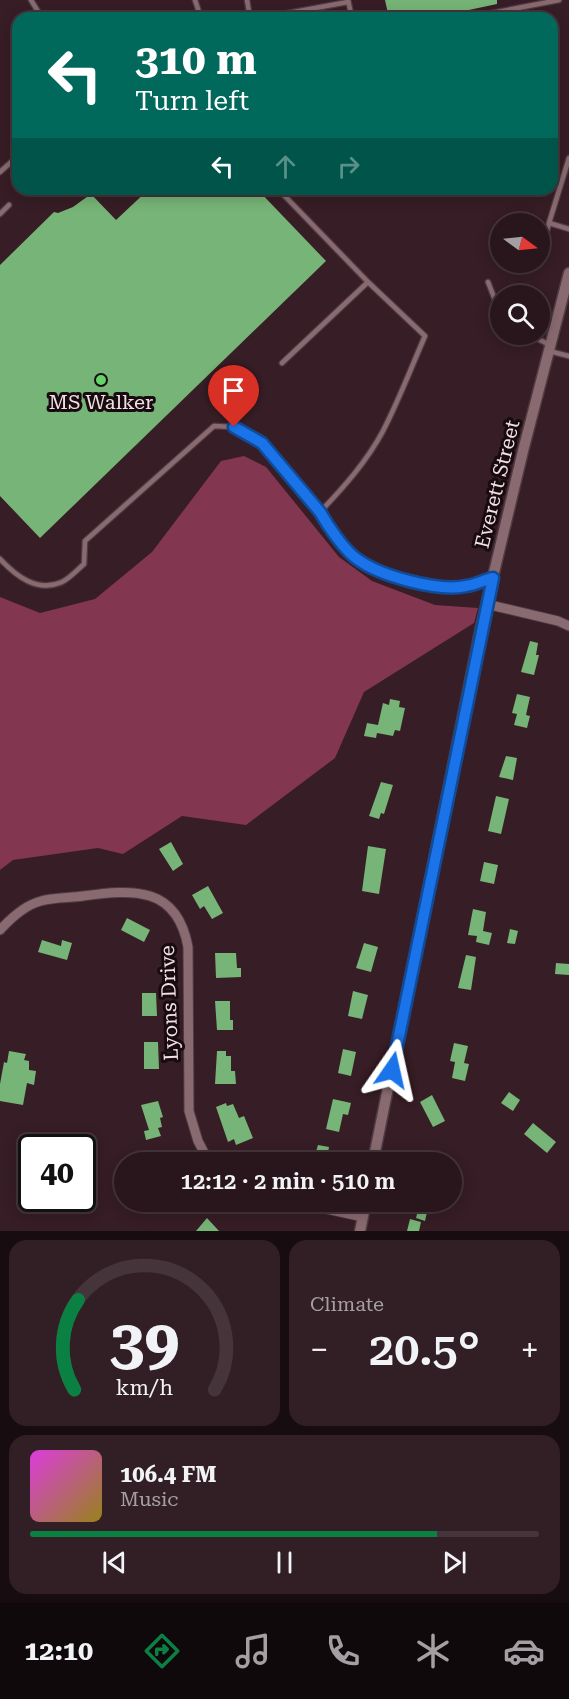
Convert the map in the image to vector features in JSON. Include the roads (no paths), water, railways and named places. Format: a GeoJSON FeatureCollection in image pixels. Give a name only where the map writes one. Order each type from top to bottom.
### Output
{"type":"FeatureCollection","features":[{"type":"Feature","properties":{"kind":"street","name":"Everett Street"},"geometry":{"type":"LineString","coordinates":[[375,1152],[486,604],[568,278]]}},
{"type":"Feature","properties":{"kind":"street"},"geometry":{"type":"LineString","coordinates":[[486,604],[558,621],[569,626]]}},
{"type":"Feature","properties":{"kind":"street","name":"Lyons Drive"},"geometry":{"type":"LineString","coordinates":[[0,930],[9,920],[41,901],[110,892],[138,892],[154,898],[175,914],[184,930],[189,956],[189,1111],[204,1152]]}},
{"type":"Feature","properties":{"kind":"street"},"geometry":{"type":"LineString","coordinates":[[340,1212],[363,1217]]}},
{"type":"Feature","properties":{"kind":"street"},"geometry":{"type":"LineString","coordinates":[[360,1231],[364,1212]]}},
{"type":"Feature","properties":{"kind":"lane"},"geometry":{"type":"LineString","coordinates":[[497,12],[560,0]]}},
{"type":"Feature","properties":{"kind":"lane"},"geometry":{"type":"LineString","coordinates":[[292,12],[348,1]]}},
{"type":"Feature","properties":{"kind":"lane"},"geometry":{"type":"LineString","coordinates":[[558,194],[569,158]]}},
{"type":"Feature","properties":{"kind":"lane"},"geometry":{"type":"LineString","coordinates":[[0,172],[12,161]]}},
{"type":"Feature","properties":{"kind":"lane"},"geometry":{"type":"LineString","coordinates":[[284,195],[368,282],[425,336],[382,432],[364,461],[320,512]]}},
{"type":"Feature","properties":{"kind":"lane"},"geometry":{"type":"LineString","coordinates":[[550,220],[558,195]]}},
{"type":"Feature","properties":{"kind":"lane"},"geometry":{"type":"LineString","coordinates":[[0,214],[9,206]]}},
{"type":"Feature","properties":{"kind":"lane"},"geometry":{"type":"LineString","coordinates":[[550,223],[569,229]]}},
{"type":"Feature","properties":{"kind":"lane"},"geometry":{"type":"LineString","coordinates":[[282,363],[368,282]]}},
{"type":"Feature","properties":{"kind":"lane"},"geometry":{"type":"LineString","coordinates":[[488,282],[490,287]]}},
{"type":"Feature","properties":{"kind":"lane"},"geometry":{"type":"LineString","coordinates":[[545,345],[569,356]]}},
{"type":"Feature","properties":{"kind":"lane"},"geometry":{"type":"LineString","coordinates":[[234,396],[234,427]]}},
{"type":"Feature","properties":{"kind":"lane"},"geometry":{"type":"LineString","coordinates":[[0,560],[26,582],[42,585],[62,582],[84,564],[85,541],[214,426],[234,427],[262,443],[355,558],[406,581],[453,587],[466,586],[493,578]]}},
{"type":"Feature","properties":{"kind":"place","name":"MS Walker"},"geometry":{"type":"Point","coordinates":[101,380]}}]}
